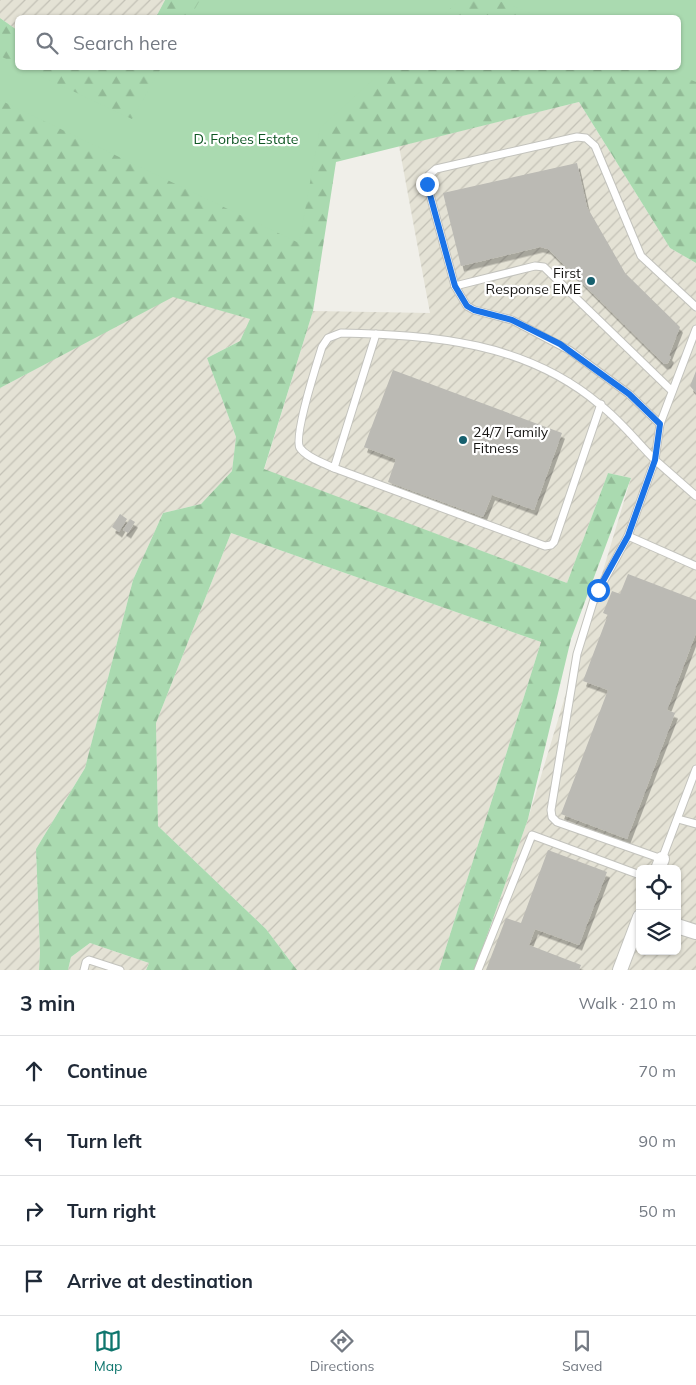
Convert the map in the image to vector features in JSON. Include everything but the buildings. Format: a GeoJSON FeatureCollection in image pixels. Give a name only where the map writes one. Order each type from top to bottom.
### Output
{"type":"FeatureCollection","features":[{"type":"Feature","properties":{"kind":"street"},"geometry":{"type":"LineString","coordinates":[[681,927],[696,932]]}},
{"type":"Feature","properties":{"kind":"street"},"geometry":{"type":"LineString","coordinates":[[620,970],[636,928]]}},
{"type":"Feature","properties":{"kind":"lane"},"geometry":{"type":"LineString","coordinates":[[660,424],[629,394],[569,350],[512,320],[474,310],[467,306],[455,286],[427,184],[429,175],[436,169],[577,137],[586,138],[595,146],[641,256],[696,307]]}},
{"type":"Feature","properties":{"kind":"lane"},"geometry":{"type":"LineString","coordinates":[[455,286],[535,266],[544,267],[672,392]]}},
{"type":"Feature","properties":{"kind":"lane"},"geometry":{"type":"LineString","coordinates":[[696,329],[660,424],[655,460],[628,536],[594,599],[577,654],[551,810],[552,817],[557,822],[660,864],[696,770]]}},
{"type":"Feature","properties":{"kind":"lane"},"geometry":{"type":"LineString","coordinates":[[601,404],[554,542],[551,546],[545,546],[334,468],[305,453],[299,448],[298,443],[299,428],[322,346],[328,338],[341,333],[431,337],[501,351],[530,361],[572,383],[601,404],[655,460],[696,496]]}},
{"type":"Feature","properties":{"kind":"lane"},"geometry":{"type":"LineString","coordinates":[[334,468],[376,334]]}},
{"type":"Feature","properties":{"kind":"lane"},"geometry":{"type":"LineString","coordinates":[[628,536],[696,566]]}},
{"type":"Feature","properties":{"kind":"lane"},"geometry":{"type":"LineString","coordinates":[[678,819],[696,824]]}},
{"type":"Feature","properties":{"kind":"lane"},"geometry":{"type":"LineString","coordinates":[[478,970],[529,838],[532,835],[636,874]]}},
{"type":"Feature","properties":{"kind":"lane"},"geometry":{"type":"LineString","coordinates":[[84,970],[86,962],[89,960],[120,970]]}},
{"type":"Feature","properties":{"kind":"shaded area"},"geometry":{"type":"Polygon","coordinates":[[[0,0],[165,0],[157,15],[15,15],[15,29],[0,18],[0,0]]]}},
{"type":"Feature","properties":{"kind":"shaded area"},"geometry":{"type":"Polygon","coordinates":[[[579,102],[670,248],[696,263],[696,970],[475,970],[528,819],[631,478],[608,473],[567,583],[264,470],[313,311],[430,313],[399,146],[579,102]]]}},
{"type":"Feature","properties":{"kind":"shaded area"},"geometry":{"type":"Polygon","coordinates":[[[173,296],[251,319],[240,341],[207,358],[236,437],[232,471],[201,504],[163,513],[133,580],[85,768],[36,849],[39,970],[0,970],[0,388],[173,296]]]}},
{"type":"Feature","properties":{"kind":"shaded area"},"geometry":{"type":"Polygon","coordinates":[[[231,533],[541,642],[439,970],[297,970],[266,929],[158,826],[156,723],[231,533]]]}},
{"type":"Feature","properties":{"kind":"shaded area"},"geometry":{"type":"Polygon","coordinates":[[[90,943],[149,963],[146,970],[68,970],[71,957],[90,943]]]}},
{"type":"Feature","properties":{"kind":"green space"},"geometry":{"type":"Polygon","coordinates":[[[165,0],[696,0],[696,263],[670,248],[579,102],[336,162],[313,311],[264,469],[567,583],[608,473],[631,478],[571,639],[528,819],[475,970],[439,970],[541,642],[231,533],[156,723],[158,826],[266,929],[297,970],[146,970],[149,963],[90,943],[71,957],[68,970],[39,970],[36,849],[85,768],[133,580],[163,513],[201,504],[232,471],[236,437],[207,358],[240,341],[250,319],[173,297],[0,388],[0,18],[15,29],[15,70],[681,70],[681,15],[157,15],[165,0]]]}},
{"type":"Feature","properties":{"kind":"green space"},"geometry":{"type":"Polygon","coordinates":[[[200,0],[460,0],[443,15],[191,15],[200,0]]]}},
{"type":"Feature","properties":{"kind":"green space"},"geometry":{"type":"Polygon","coordinates":[[[497,0],[696,0],[696,82],[666,70],[681,70],[681,15],[535,15],[497,0]]]}},
{"type":"Feature","properties":{"kind":"green space","name":"D. Forbes Estate"},"geometry":{"type":"Polygon","coordinates":[[[0,56],[15,63],[15,70],[28,70],[132,119],[160,70],[384,70],[320,128],[299,243],[0,100],[0,56]]]}},
{"type":"Feature","properties":{"kind":"place","name":"First Response EME"},"geometry":{"type":"Point","coordinates":[591,281]}},
{"type":"Feature","properties":{"kind":"place","name":"24/7 Family Fitness"},"geometry":{"type":"Point","coordinates":[463,440]}},
{"type":"Feature","properties":{"kind":"route"},"geometry":{"type":"LineString","coordinates":[[427,184],[455,286],[467,306],[474,310],[512,320],[560,344],[629,394],[660,424],[655,460],[628,536],[598,590]]}}]}
